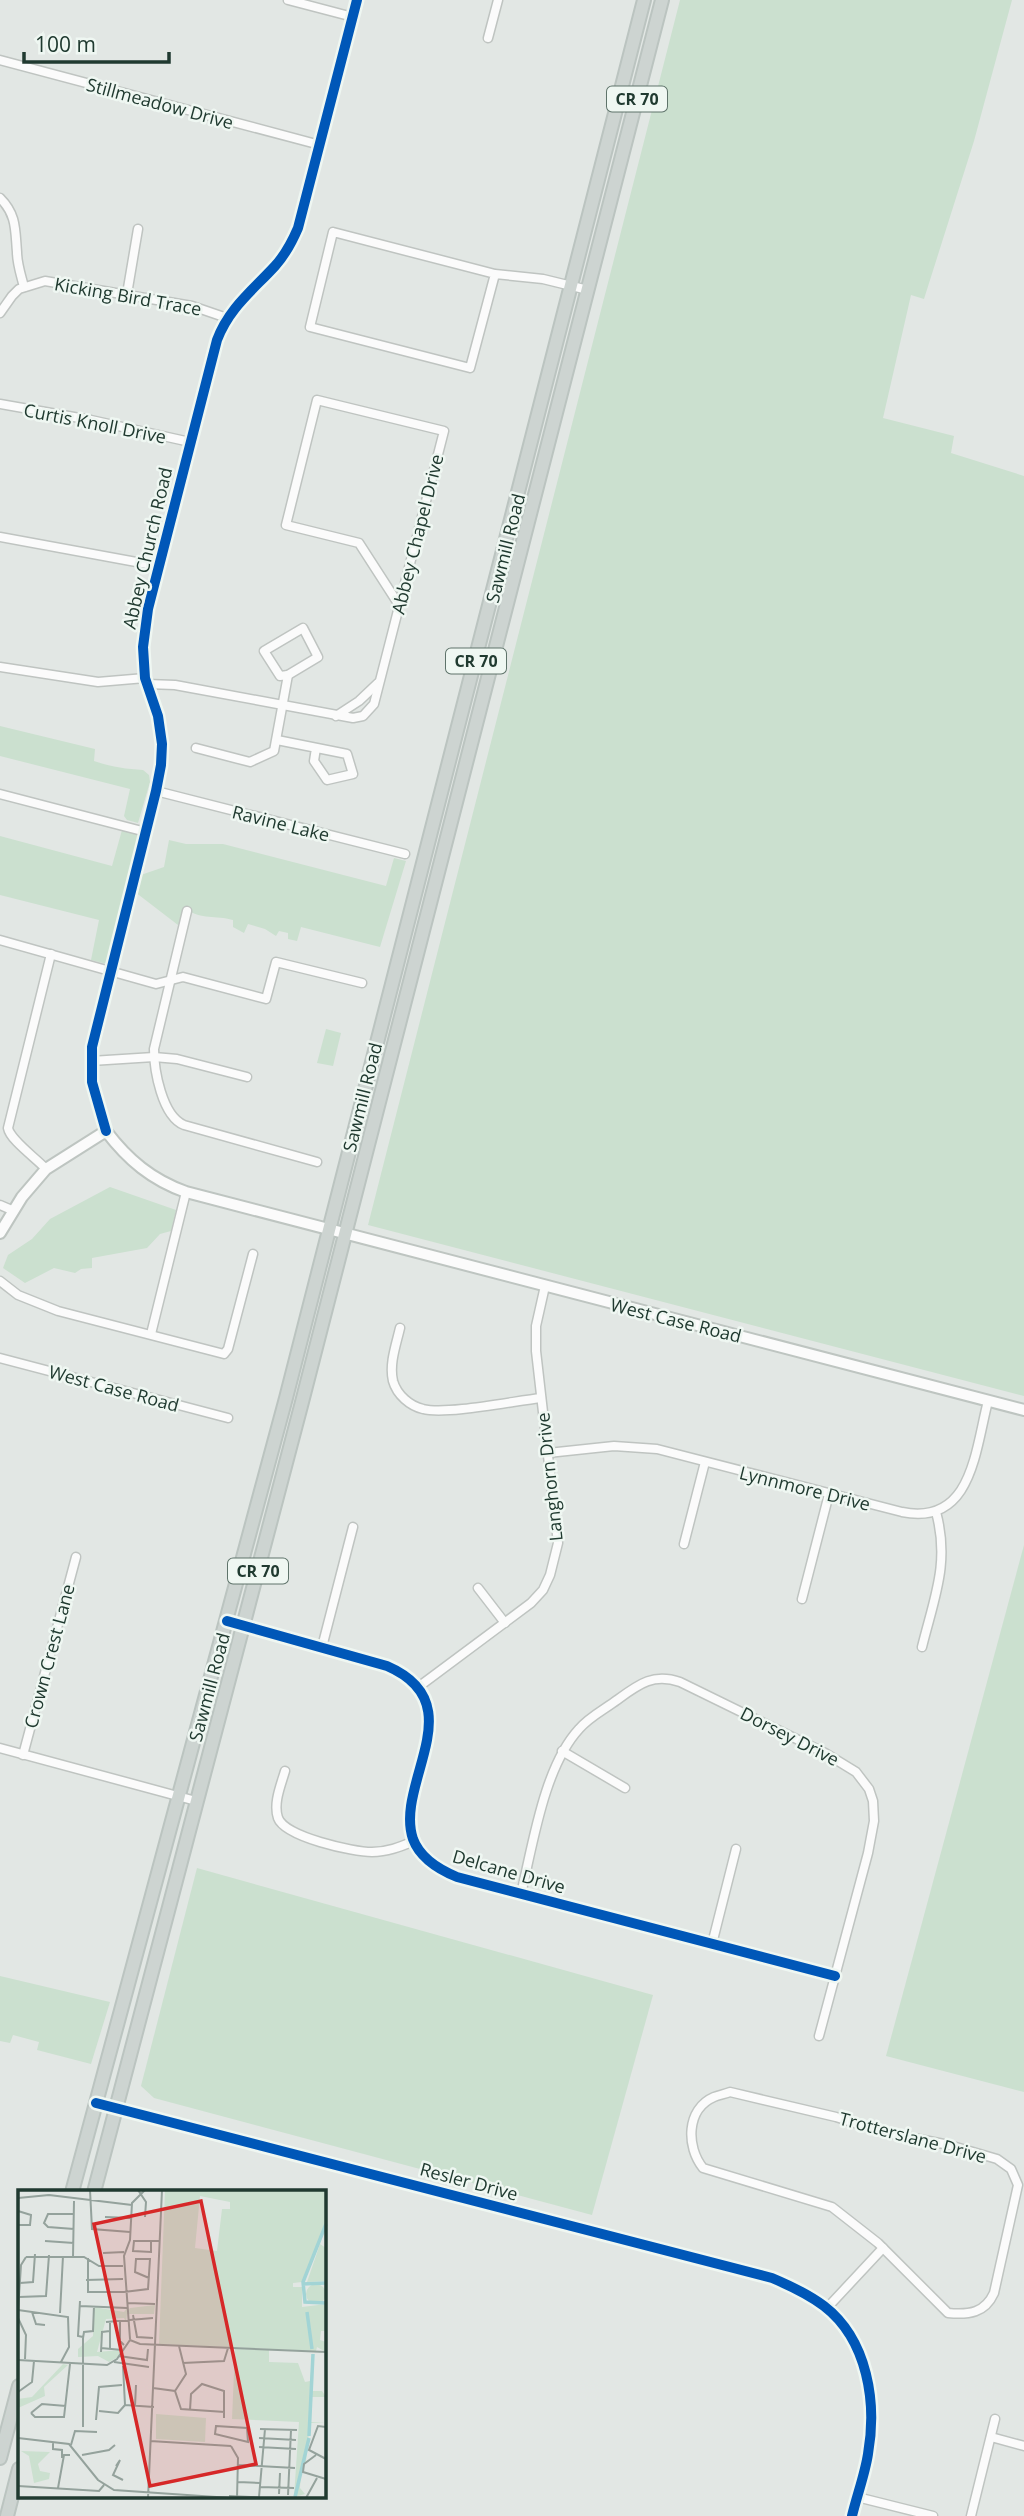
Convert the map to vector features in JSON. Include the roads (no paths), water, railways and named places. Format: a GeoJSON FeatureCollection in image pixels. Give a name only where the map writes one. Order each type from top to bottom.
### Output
{"type":"FeatureCollection","features":[{"type":"Feature","properties":{"kind":"main road","name":"Sawmill Road"},"geometry":{"type":"LineString","coordinates":[[73,2190],[226,1621],[644,0]]}},
{"type":"Feature","properties":{"kind":"main road","name":"Sawmill Road"},"geometry":{"type":"LineString","coordinates":[[95,2190],[345,1234],[662,0]]}},
{"type":"Feature","properties":{"kind":"main road","name":"Abbey Church Road"},"geometry":{"type":"LineString","coordinates":[[106,1131],[120,1149],[148,1175],[186,1192],[328,1230]]}},
{"type":"Feature","properties":{"kind":"main road"},"geometry":{"type":"LineString","coordinates":[[0,1233],[22,1197],[46,1169],[106,1131]]}},
{"type":"Feature","properties":{"kind":"main road","name":"West Case Road"},"geometry":{"type":"LineString","coordinates":[[328,1230],[1024,1410]]}},
{"type":"Feature","properties":{"kind":"main road"},"geometry":{"type":"LineString","coordinates":[[0,2458],[18,2390]]}},
{"type":"Feature","properties":{"kind":"main road"},"geometry":{"type":"LineString","coordinates":[[7,2516],[18,2473]]}},
{"type":"Feature","properties":{"kind":"street"},"geometry":{"type":"LineString","coordinates":[[288,0],[353,18]]}},
{"type":"Feature","properties":{"kind":"street","name":"Abbey Church Road"},"geometry":{"type":"LineString","coordinates":[[106,1131],[93,1090],[91,1061],[95,1032],[161,765],[162,744],[158,716],[146,681],[144,633],[158,566],[214,349],[227,318],[244,295],[287,250],[302,218],[357,0]]}},
{"type":"Feature","properties":{"kind":"street"},"geometry":{"type":"LineString","coordinates":[[488,38],[498,0]]}},
{"type":"Feature","properties":{"kind":"street","name":"Stillmeadow Drive"},"geometry":{"type":"LineString","coordinates":[[0,60],[320,145]]}},
{"type":"Feature","properties":{"kind":"street"},"geometry":{"type":"LineString","coordinates":[[0,198],[15,223],[16,251],[24,287],[12,296],[0,313]]}},
{"type":"Feature","properties":{"kind":"street"},"geometry":{"type":"LineString","coordinates":[[127,294],[138,229]]}},
{"type":"Feature","properties":{"kind":"street"},"geometry":{"type":"LineString","coordinates":[[495,274],[470,368],[310,327],[333,232],[495,274],[543,279],[588,290]]}},
{"type":"Feature","properties":{"kind":"street","name":"Kicking Bird Trace"},"geometry":{"type":"LineString","coordinates":[[24,287],[45,281],[192,306],[227,318]]}},
{"type":"Feature","properties":{"kind":"street","name":"Abbey Chapel Drive"},"geometry":{"type":"LineString","coordinates":[[0,667],[98,682],[146,681],[175,685],[336,716],[353,718],[369,711],[374,704],[444,431],[317,400],[286,526],[359,543],[399,605]]}},
{"type":"Feature","properties":{"kind":"street","name":"Curtis Knoll Drive"},"geometry":{"type":"LineString","coordinates":[[0,404],[91,420],[190,442]]}},
{"type":"Feature","properties":{"kind":"street"},"geometry":{"type":"LineString","coordinates":[[0,537],[158,566]]}},
{"type":"Feature","properties":{"kind":"street"},"geometry":{"type":"LineString","coordinates":[[303,628],[318,657],[288,675],[280,676],[264,651],[303,628]]}},
{"type":"Feature","properties":{"kind":"street"},"geometry":{"type":"LineString","coordinates":[[196,748],[250,762],[274,751],[288,675]]}},
{"type":"Feature","properties":{"kind":"street"},"geometry":{"type":"LineString","coordinates":[[336,716],[359,701],[379,682]]}},
{"type":"Feature","properties":{"kind":"street"},"geometry":{"type":"LineString","coordinates":[[276,740],[347,754],[353,774],[327,780],[314,761],[316,748]]}},
{"type":"Feature","properties":{"kind":"street","name":"Ravine Lake"},"geometry":{"type":"LineString","coordinates":[[156,791],[405,855]]}},
{"type":"Feature","properties":{"kind":"street"},"geometry":{"type":"LineString","coordinates":[[0,794],[145,832]]}},
{"type":"Feature","properties":{"kind":"street"},"geometry":{"type":"LineString","coordinates":[[187,911],[154,1049],[154,1068],[173,1118],[177,1123],[317,1162]]}},
{"type":"Feature","properties":{"kind":"street"},"geometry":{"type":"LineString","coordinates":[[0,940],[156,984],[183,977],[265,999],[276,962],[362,983]]}},
{"type":"Feature","properties":{"kind":"street"},"geometry":{"type":"LineString","coordinates":[[46,1169],[11,1138],[8,1128],[51,954]]}},
{"type":"Feature","properties":{"kind":"street"},"geometry":{"type":"LineString","coordinates":[[91,1061],[154,1057],[177,1059],[247,1077]]}},
{"type":"Feature","properties":{"kind":"street"},"geometry":{"type":"LineString","coordinates":[[152,1334],[186,1192]]}},
{"type":"Feature","properties":{"kind":"street"},"geometry":{"type":"LineString","coordinates":[[0,1205],[14,1211]]}},
{"type":"Feature","properties":{"kind":"street"},"geometry":{"type":"LineString","coordinates":[[0,1282],[18,1295],[58,1311],[224,1354],[228,1349],[253,1254]]}},
{"type":"Feature","properties":{"kind":"street","name":"Langhorn Drive"},"geometry":{"type":"LineString","coordinates":[[417,1688],[538,1596],[551,1575],[557,1527],[536,1338],[545,1286]]}},
{"type":"Feature","properties":{"kind":"street"},"geometry":{"type":"LineString","coordinates":[[400,1328],[393,1360],[393,1382],[398,1392],[413,1405],[423,1409],[443,1410],[541,1398]]}},
{"type":"Feature","properties":{"kind":"street","name":"West Case Road"},"geometry":{"type":"LineString","coordinates":[[0,1359],[228,1418]]}},
{"type":"Feature","properties":{"kind":"street"},"geometry":{"type":"LineString","coordinates":[[922,1647],[942,1564],[943,1547],[936,1512],[948,1506],[964,1486],[988,1401]]}},
{"type":"Feature","properties":{"kind":"street","name":"Lynnmore Drive"},"geometry":{"type":"LineString","coordinates":[[548,1453],[633,1446],[657,1449],[910,1514],[936,1512]]}},
{"type":"Feature","properties":{"kind":"street"},"geometry":{"type":"LineString","coordinates":[[684,1544],[705,1462]]}},
{"type":"Feature","properties":{"kind":"street"},"geometry":{"type":"LineString","coordinates":[[802,1599],[829,1494]]}},
{"type":"Feature","properties":{"kind":"street"},"geometry":{"type":"LineString","coordinates":[[322,1647],[353,1527]]}},
{"type":"Feature","properties":{"kind":"street","name":"Crown Crest Lane"},"geometry":{"type":"LineString","coordinates":[[23,1755],[76,1557]]}},
{"type":"Feature","properties":{"kind":"street"},"geometry":{"type":"LineString","coordinates":[[478,1588],[505,1623]]}},
{"type":"Feature","properties":{"kind":"street"},"geometry":{"type":"LineString","coordinates":[[226,1621],[396,1669],[417,1688],[427,1710],[429,1735],[410,1816],[414,1841],[399,1848],[365,1852],[291,1832],[281,1823],[277,1810],[285,1770]]}},
{"type":"Feature","properties":{"kind":"street","name":"Dorsey Drive"},"geometry":{"type":"LineString","coordinates":[[521,1894],[551,1777],[562,1751],[580,1727],[637,1684],[662,1677],[680,1682],[850,1767],[861,1777],[873,1801],[874,1821],[868,1853],[819,2036]]}},
{"type":"Feature","properties":{"kind":"street"},"geometry":{"type":"LineString","coordinates":[[0,1748],[196,1801]]}},
{"type":"Feature","properties":{"kind":"street"},"geometry":{"type":"LineString","coordinates":[[562,1751],[625,1788]]}},
{"type":"Feature","properties":{"kind":"street","name":"Delcane Drive"},"geometry":{"type":"LineString","coordinates":[[414,1841],[432,1863],[457,1877],[835,1976]]}},
{"type":"Feature","properties":{"kind":"street"},"geometry":{"type":"LineString","coordinates":[[712,1944],[736,1849]]}},
{"type":"Feature","properties":{"kind":"street","name":"Trotterslane Drive"},"geometry":{"type":"LineString","coordinates":[[730,2092],[972,2152],[997,2159],[1011,2169],[1018,2185],[1016,2202],[994,2293],[984,2308],[974,2313],[948,2313],[883,2248],[832,2207],[703,2168],[694,2157],[691,2143],[692,2126],[698,2111],[711,2098],[730,2092]]}},
{"type":"Feature","properties":{"kind":"street","name":"Resler Drive"},"geometry":{"type":"LineString","coordinates":[[96,2103],[772,2278],[803,2291],[827,2308],[845,2330],[859,2355],[869,2382],[872,2405],[868,2455],[852,2516]]}},
{"type":"Feature","properties":{"kind":"street"},"geometry":{"type":"LineString","coordinates":[[827,2308],[883,2248]]}},
{"type":"Feature","properties":{"kind":"street"},"geometry":{"type":"LineString","coordinates":[[971,2516],[995,2419]]}},
{"type":"Feature","properties":{"kind":"street"},"geometry":{"type":"LineString","coordinates":[[991,2437],[1024,2446]]}},
{"type":"Feature","properties":{"kind":"street"},"geometry":{"type":"LineString","coordinates":[[857,2497],[933,2516]]}}]}
